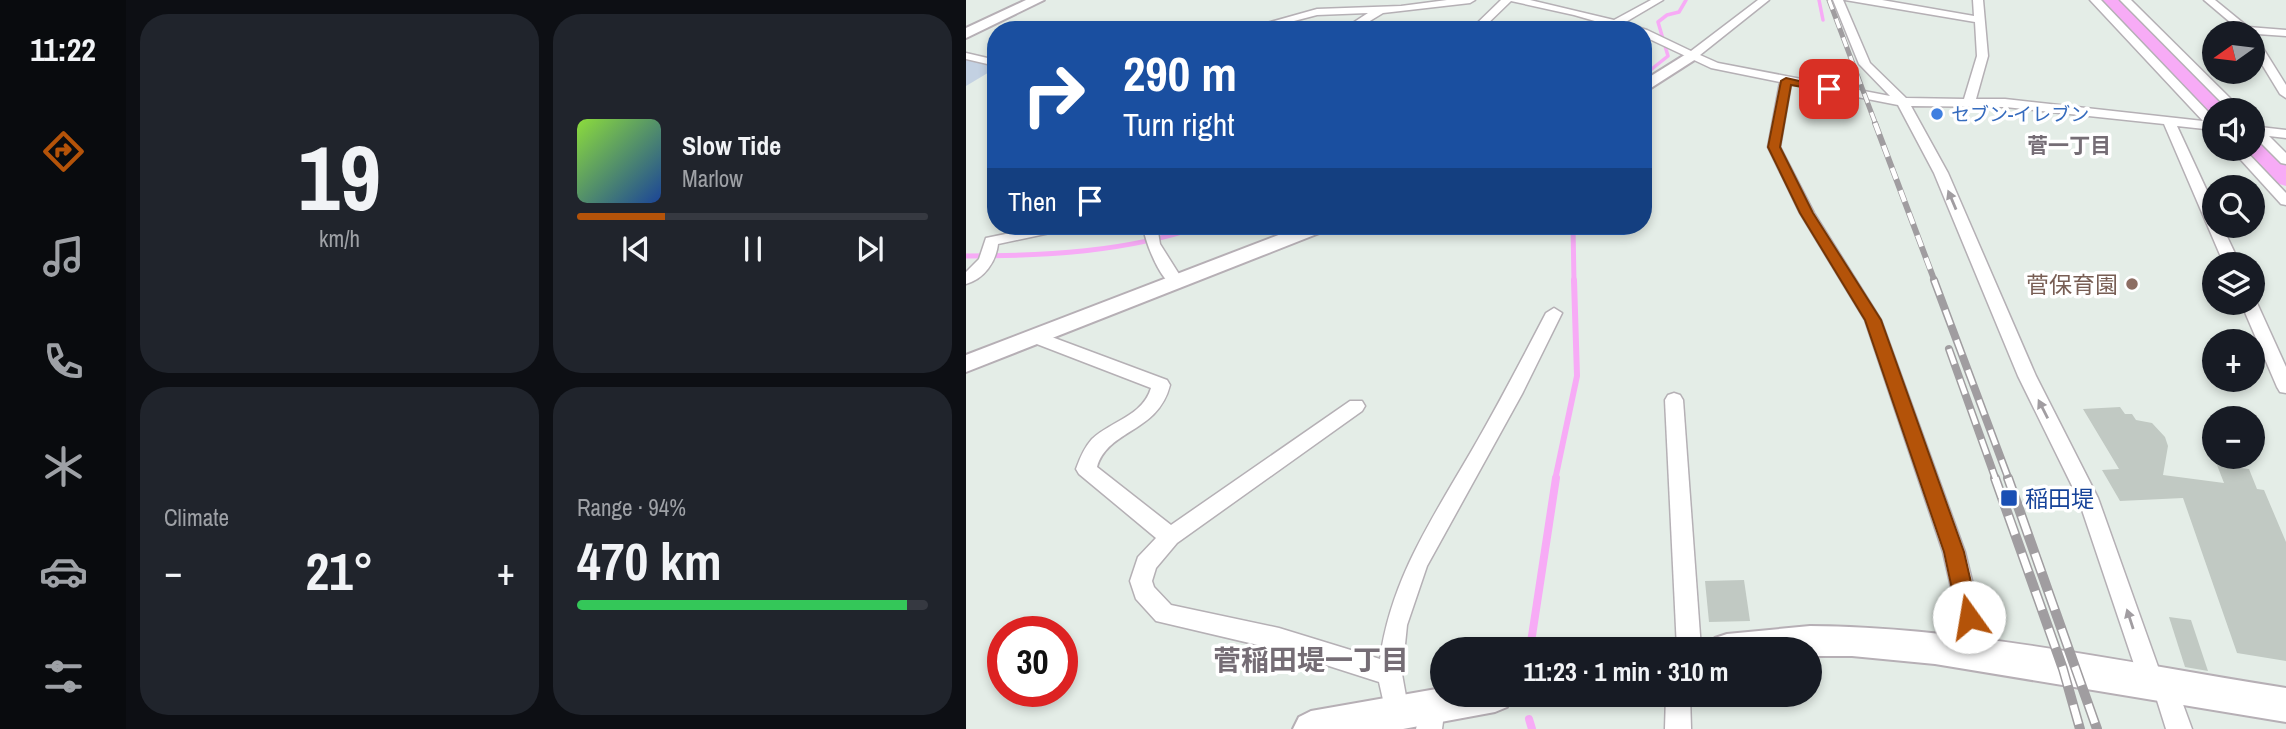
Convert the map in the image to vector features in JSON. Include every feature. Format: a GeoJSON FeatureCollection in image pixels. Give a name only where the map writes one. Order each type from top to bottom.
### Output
{"type":"FeatureCollection","features":[{"type":"Feature","properties":{"kind":"street"},"geometry":{"type":"LineString","coordinates":[[993,21],[1037,0]]}},
{"type":"Feature","properties":{"kind":"street"},"geometry":{"type":"LineString","coordinates":[[1282,21],[1317,12],[1381,10],[1470,0]]}},
{"type":"Feature","properties":{"kind":"street"},"geometry":{"type":"LineString","coordinates":[[1485,21],[1507,0]]}},
{"type":"Feature","properties":{"kind":"street"},"geometry":{"type":"LineString","coordinates":[[1515,0],[1606,21]]}},
{"type":"Feature","properties":{"kind":"street"},"geometry":{"type":"LineString","coordinates":[[1619,21],[1658,0]]}},
{"type":"Feature","properties":{"kind":"street"},"geometry":{"type":"LineString","coordinates":[[1652,82],[1764,0]]}},
{"type":"Feature","properties":{"kind":"street"},"geometry":{"type":"LineString","coordinates":[[1839,0],[1865,64],[1903,102],[1941,173],[2027,376],[2088,498],[2158,684],[2179,729]]}},
{"type":"Feature","properties":{"kind":"street"},"geometry":{"type":"LineString","coordinates":[[1850,0],[1865,0],[1978,20]]}},
{"type":"Feature","properties":{"kind":"street"},"geometry":{"type":"LineString","coordinates":[[1969,101],[1982,63],[1983,42],[1978,20],[1978,0]]}},
{"type":"Feature","properties":{"kind":"street"},"geometry":{"type":"LineString","coordinates":[[2095,0],[2202,112]]}},
{"type":"Feature","properties":{"kind":"street"},"geometry":{"type":"LineString","coordinates":[[2125,0],[2224,98]]}},
{"type":"Feature","properties":{"kind":"street"},"geometry":{"type":"LineString","coordinates":[[2209,0],[2234,21]]}},
{"type":"Feature","properties":{"kind":"street"},"geometry":{"type":"LineString","coordinates":[[1362,21],[1381,10]]}},
{"type":"Feature","properties":{"kind":"street"},"geometry":{"type":"LineString","coordinates":[[966,34],[987,24]]}},
{"type":"Feature","properties":{"kind":"street"},"geometry":{"type":"LineString","coordinates":[[2265,34],[2286,33]]}},
{"type":"Feature","properties":{"kind":"street"},"geometry":{"type":"LineString","coordinates":[[1652,36],[1715,66],[1903,102],[1969,101],[2202,124]]}},
{"type":"Feature","properties":{"kind":"street"},"geometry":{"type":"LineString","coordinates":[[966,56],[987,61]]}},
{"type":"Feature","properties":{"kind":"street"},"geometry":{"type":"LineString","coordinates":[[2265,60],[2286,93]]}},
{"type":"Feature","properties":{"kind":"street"},"geometry":{"type":"LineString","coordinates":[[1786,81],[1774,147],[1807,213],[1873,320],[1954,552],[1978,654]]}},
{"type":"Feature","properties":{"kind":"street"},"geometry":{"type":"LineString","coordinates":[[2169,121],[2202,197]]}},
{"type":"Feature","properties":{"kind":"street"},"geometry":{"type":"LineString","coordinates":[[2265,131],[2286,134]]}},
{"type":"Feature","properties":{"kind":"street"},"geometry":{"type":"LineString","coordinates":[[2265,140],[2286,160]]}},
{"type":"Feature","properties":{"kind":"street"},"geometry":{"type":"LineString","coordinates":[[2248,161],[2286,201]]}},
{"type":"Feature","properties":{"kind":"street"},"geometry":{"type":"LineString","coordinates":[[966,279],[978,273],[988,258],[991,241],[1021,235]]}},
{"type":"Feature","properties":{"kind":"street"},"geometry":{"type":"LineString","coordinates":[[1152,235],[1176,282]]}},
{"type":"Feature","properties":{"kind":"street"},"geometry":{"type":"LineString","coordinates":[[966,364],[1297,235]]}},
{"type":"Feature","properties":{"kind":"street"},"geometry":{"type":"LineString","coordinates":[[966,263],[988,258]]}},
{"type":"Feature","properties":{"kind":"street"},"geometry":{"type":"LineString","coordinates":[[1397,713],[1390,674],[1396,625],[1417,564],[1513,394],[1554,313]]}},
{"type":"Feature","properties":{"kind":"street"},"geometry":{"type":"LineString","coordinates":[[2254,315],[2286,387]]}},
{"type":"Feature","properties":{"kind":"street"},"geometry":{"type":"LineString","coordinates":[[1035,337],[1161,385],[1155,403],[1133,423],[1099,445],[1091,454],[1086,469],[1170,537]]}},
{"type":"Feature","properties":{"kind":"street"},"geometry":{"type":"LineString","coordinates":[[1674,400],[1688,637]]}},
{"type":"Feature","properties":{"kind":"street"},"geometry":{"type":"LineString","coordinates":[[1356,406],[1170,537],[1146,564],[1141,581],[1144,592],[1164,614],[1279,639],[1390,674]]}},
{"type":"Feature","properties":{"kind":"street"},"geometry":{"type":"LineString","coordinates":[[1822,641],[1900,644],[1978,654],[2286,705]]}},
{"type":"Feature","properties":{"kind":"street"},"geometry":{"type":"LineString","coordinates":[[1311,729],[1397,713],[1431,718],[1462,707]]}},
{"type":"Feature","properties":{"kind":"street"},"geometry":{"type":"LineString","coordinates":[[1678,707],[1678,729]]}},
{"type":"Feature","properties":{"kind":"shaded area"},"geometry":{"type":"Polygon","coordinates":[[[966,58],[987,63],[987,73],[966,86],[966,58]]]}},
{"type":"Feature","properties":{"kind":"building"},"geometry":{"type":"Polygon","coordinates":[[[2120,407],[2125,414],[2132,414],[2136,420],[2152,423],[2165,437],[2168,446],[2163,475],[2224,483],[2219,469],[2249,469],[2257,489],[2264,490],[2286,542],[2286,661],[2237,653],[2183,498],[2120,501],[2102,470],[2119,469],[2083,409],[2120,407]]]}},
{"type":"Feature","properties":{"kind":"building"},"geometry":{"type":"Polygon","coordinates":[[[1744,580],[1750,621],[1709,622],[1705,581],[1744,580]]]}},
{"type":"Feature","properties":{"kind":"building"},"geometry":{"type":"Polygon","coordinates":[[[2169,617],[2191,620],[2208,671],[2185,667],[2169,617]]]}},
{"type":"Feature","properties":{"kind":"waterway"},"geometry":{"type":"LineString","coordinates":[[1652,69],[1668,56],[1658,22],[1667,15],[1679,12],[1686,0]]}},
{"type":"Feature","properties":{"kind":"waterway"},"geometry":{"type":"LineString","coordinates":[[1819,0],[1823,20]]}},
{"type":"Feature","properties":{"kind":"waterway"},"geometry":{"type":"LineString","coordinates":[[2110,0],[2209,98]]}},
{"type":"Feature","properties":{"kind":"waterway"},"geometry":{"type":"LineString","coordinates":[[2265,155],[2286,177]]}},
{"type":"Feature","properties":{"kind":"waterway"},"geometry":{"type":"LineString","coordinates":[[966,256],[1085,251],[1173,235]]}},
{"type":"Feature","properties":{"kind":"waterway"},"geometry":{"type":"LineString","coordinates":[[1573,235],[1574,282]]}},
{"type":"Feature","properties":{"kind":"waterway"},"geometry":{"type":"LineString","coordinates":[[1555,480],[1577,376],[1574,280]]}},
{"type":"Feature","properties":{"kind":"waterway"},"geometry":{"type":"LineString","coordinates":[[1532,637],[1556,478]]}},
{"type":"Feature","properties":{"kind":"waterway"},"geometry":{"type":"LineString","coordinates":[[1529,719],[1532,729]]}},
{"type":"Feature","properties":{"kind":"railway"},"geometry":{"type":"LineString","coordinates":[[1829,0],[1876,125]]}},
{"type":"Feature","properties":{"kind":"railway"},"geometry":{"type":"LineString","coordinates":[[1875,123],[1935,282]]}},
{"type":"Feature","properties":{"kind":"railway"},"geometry":{"type":"LineString","coordinates":[[1934,280],[2009,480]]}},
{"type":"Feature","properties":{"kind":"railway"},"geometry":{"type":"LineString","coordinates":[[1949,349],[1996,480]]}},
{"type":"Feature","properties":{"kind":"railway"},"geometry":{"type":"LineString","coordinates":[[1995,478],[2063,669],[2080,729]]}},
{"type":"Feature","properties":{"kind":"railway"},"geometry":{"type":"LineString","coordinates":[[2008,478],[2097,729]]}},
{"type":"Feature","properties":{"kind":"place","name":"セブン-イレブン"},"geometry":{"type":"Point","coordinates":[1937,114]}},
{"type":"Feature","properties":{"kind":"place","name":"菅保育園"},"geometry":{"type":"Point","coordinates":[2132,284]}},
{"type":"Feature","properties":{"kind":"place","name":"稲田堤"},"geometry":{"type":"Point","coordinates":[2009,498]}},
{"type":"Feature","properties":{"kind":"district","name":"菅一丁目"},"geometry":{"type":"Point","coordinates":[2069,145]}},
{"type":"Feature","properties":{"kind":"district","name":"菅稲田堤一丁目"},"geometry":{"type":"Point","coordinates":[1311,660]}},
{"type":"Feature","properties":{"kind":"route"},"geometry":{"type":"LineString","coordinates":[[1829,89],[1786,81],[1774,147],[1807,213],[1873,320],[1954,552],[1969,617]]}}]}
